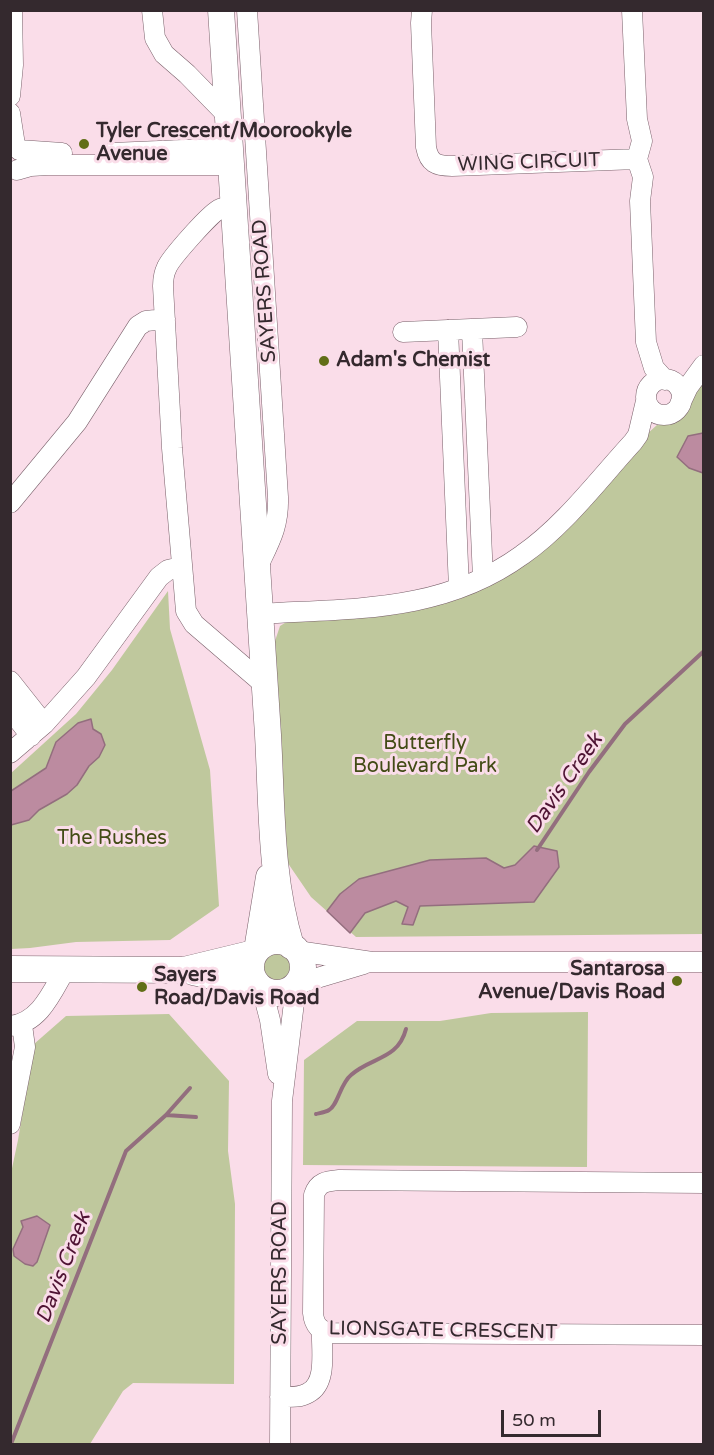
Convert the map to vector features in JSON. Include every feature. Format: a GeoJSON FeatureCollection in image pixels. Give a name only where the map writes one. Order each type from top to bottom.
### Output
{"type":"FeatureCollection","features":[{"type":"Feature","properties":{"kind":"main road","name":"SAYERS ROAD"},"geometry":{"type":"LineString","coordinates":[[221,10],[265,685],[273,854],[280,903],[294,948]]}},
{"type":"Feature","properties":{"kind":"main road","name":"SAYERS ROAD"},"geometry":{"type":"LineString","coordinates":[[256,951],[273,854]]}},
{"type":"Feature","properties":{"kind":"main road"},"geometry":{"type":"LineString","coordinates":[[10,969],[184,970],[276,994],[290,990],[297,985],[302,976],[303,967],[294,948],[285,942],[269,942],[256,951],[184,970]]}},
{"type":"Feature","properties":{"kind":"main road"},"geometry":{"type":"LineString","coordinates":[[256,951],[250,970],[260,988]]}},
{"type":"Feature","properties":{"kind":"street"},"geometry":{"type":"LineString","coordinates":[[10,96],[13,45],[12,10]]}},
{"type":"Feature","properties":{"kind":"street"},"geometry":{"type":"LineString","coordinates":[[152,10],[155,38],[164,54],[227,115]]}},
{"type":"Feature","properties":{"kind":"street","name":"SAYERS ROAD"},"geometry":{"type":"LineString","coordinates":[[247,10],[278,497],[276,527],[257,567]]}},
{"type":"Feature","properties":{"kind":"street","name":"WING CIRCUIT"},"geometry":{"type":"LineString","coordinates":[[422,10],[420,23],[426,147],[432,162],[452,166],[632,159]]}},
{"type":"Feature","properties":{"kind":"street"},"geometry":{"type":"LineString","coordinates":[[632,10],[637,119],[642,141],[632,159],[643,177],[640,201],[646,342],[642,367],[648,406],[656,413],[673,410]]}},
{"type":"Feature","properties":{"kind":"street"},"geometry":{"type":"LineString","coordinates":[[10,113],[15,146],[21,161],[14,173]]}},
{"type":"Feature","properties":{"kind":"street"},"geometry":{"type":"LineString","coordinates":[[15,146],[49,153],[230,156]]}},
{"type":"Feature","properties":{"kind":"street"},"geometry":{"type":"LineString","coordinates":[[14,173],[31,166],[230,156]]}},
{"type":"Feature","properties":{"kind":"street","name":"SAYERS ROAD"},"geometry":{"type":"LineString","coordinates":[[234,208],[220,209],[208,217],[167,265],[163,286],[181,567],[184,604],[189,617],[227,654],[265,685]]}},
{"type":"Feature","properties":{"kind":"street"},"geometry":{"type":"LineString","coordinates":[[10,503],[77,422],[138,326],[146,321],[165,319]]}},
{"type":"Feature","properties":{"kind":"street"},"geometry":{"type":"LineString","coordinates":[[403,332],[517,327]]}},
{"type":"Feature","properties":{"kind":"street"},"geometry":{"type":"LineString","coordinates":[[448,330],[459,588]]}},
{"type":"Feature","properties":{"kind":"street"},"geometry":{"type":"LineString","coordinates":[[472,330],[483,578]]}},
{"type":"Feature","properties":{"kind":"street"},"geometry":{"type":"LineString","coordinates":[[646,342],[654,368],[674,383],[681,392],[673,410]]}},
{"type":"Feature","properties":{"kind":"street"},"geometry":{"type":"LineString","coordinates":[[638,435],[647,396],[654,382],[687,374],[702,366]]}},
{"type":"Feature","properties":{"kind":"street"},"geometry":{"type":"LineString","coordinates":[[260,614],[400,604],[435,597],[483,578],[522,555],[541,540],[638,435],[673,410],[702,366]]}},
{"type":"Feature","properties":{"kind":"street"},"geometry":{"type":"LineString","coordinates":[[10,753],[37,730],[86,676],[159,577],[168,570],[181,567]]}},
{"type":"Feature","properties":{"kind":"street"},"geometry":{"type":"LineString","coordinates":[[10,681],[37,730]]}},
{"type":"Feature","properties":{"kind":"street"},"geometry":{"type":"LineString","coordinates":[[10,709],[37,730]]}},
{"type":"Feature","properties":{"kind":"street"},"geometry":{"type":"LineString","coordinates":[[294,948],[372,962],[704,963]]}},
{"type":"Feature","properties":{"kind":"street"},"geometry":{"type":"LineString","coordinates":[[297,985],[372,962]]}},
{"type":"Feature","properties":{"kind":"street"},"geometry":{"type":"LineString","coordinates":[[10,1124],[25,1047],[14,1030],[31,1020],[41,1009],[66,968]]}},
{"type":"Feature","properties":{"kind":"street","name":"SAYERS ROAD"},"geometry":{"type":"LineString","coordinates":[[280,1444],[282,1101],[297,985]]}},
{"type":"Feature","properties":{"kind":"street","name":"SAYERS ROAD"},"geometry":{"type":"LineString","coordinates":[[260,988],[273,1037],[282,1101]]}},
{"type":"Feature","properties":{"kind":"street","name":"LIONSGATE CRESCENT"},"geometry":{"type":"LineString","coordinates":[[704,1183],[351,1180],[322,1183],[315,1190],[313,1213],[313,1313],[315,1324],[322,1330],[342,1333],[704,1335]]}},
{"type":"Feature","properties":{"kind":"street"},"geometry":{"type":"LineString","coordinates":[[280,1397],[305,1395],[319,1382],[322,1330]]}},
{"type":"Feature","properties":{"kind":"green space","name":"Butterfly Boulevard Park"},"geometry":{"type":"Polygon","coordinates":[[[703,375],[703,934],[356,937],[311,897],[283,856],[275,641],[280,626],[288,621],[470,593],[657,425],[672,420],[682,413],[703,375]]]}},
{"type":"Feature","properties":{"kind":"green space","name":"The Rushes"},"geometry":{"type":"Polygon","coordinates":[[[168,591],[170,629],[210,770],[219,906],[170,940],[76,942],[11,949],[10,774],[76,714],[112,670],[168,591]]]}},
{"type":"Feature","properties":{"kind":"green space"},"geometry":{"type":"Polygon","coordinates":[[[276,952],[287,957],[292,968],[287,979],[276,984],[265,979],[260,968],[265,957],[276,952]]]}},
{"type":"Feature","properties":{"kind":"green space"},"geometry":{"type":"Polygon","coordinates":[[[588,1012],[587,1167],[303,1165],[304,1060],[357,1021],[440,1021],[491,1013],[588,1012]]]}},
{"type":"Feature","properties":{"kind":"green space"},"geometry":{"type":"Polygon","coordinates":[[[169,1014],[229,1081],[228,1151],[235,1204],[234,1384],[133,1383],[123,1391],[90,1444],[11,1444],[11,1173],[34,1044],[66,1016],[169,1014]]]}},
{"type":"Feature","properties":{"kind":"shaded area"},"geometry":{"type":"Polygon","coordinates":[[[704,433],[703,473],[689,468],[677,457],[688,436],[704,433]]]}},
{"type":"Feature","properties":{"kind":"shaded area"},"geometry":{"type":"Polygon","coordinates":[[[91,719],[93,729],[101,734],[105,745],[99,757],[67,794],[39,810],[29,820],[11,825],[11,791],[46,768],[56,742],[78,723],[91,719]]]}},
{"type":"Feature","properties":{"kind":"shaded area"},"geometry":{"type":"Polygon","coordinates":[[[534,846],[557,851],[559,867],[534,902],[420,906],[413,925],[402,924],[408,907],[396,901],[365,913],[350,933],[327,911],[340,894],[359,879],[430,860],[486,858],[504,868],[515,865],[534,846]]]}},
{"type":"Feature","properties":{"kind":"shaded area"},"geometry":{"type":"Polygon","coordinates":[[[37,1216],[50,1225],[37,1262],[33,1266],[25,1264],[14,1256],[13,1249],[23,1227],[21,1221],[37,1216]]]}},
{"type":"Feature","properties":{"kind":"waterway","name":"Davis Creek"},"geometry":{"type":"LineString","coordinates":[[537,850],[589,772],[625,724],[704,651]]}},
{"type":"Feature","properties":{"kind":"waterway","name":"Davis Creek"},"geometry":{"type":"LineString","coordinates":[[316,1114],[332,1107],[351,1075],[397,1047],[406,1029]]}},
{"type":"Feature","properties":{"kind":"waterway","name":"Davis Creek"},"geometry":{"type":"LineString","coordinates":[[11,1444],[126,1151],[166,1115],[190,1088]]}},
{"type":"Feature","properties":{"kind":"waterway","name":"Davis Creek"},"geometry":{"type":"LineString","coordinates":[[166,1115],[196,1117]]}},
{"type":"Feature","properties":{"kind":"place","name":"Tyler Crescent/Moorookyle Avenue"},"geometry":{"type":"Point","coordinates":[84,144]}},
{"type":"Feature","properties":{"kind":"place","name":"Adam's Chemist"},"geometry":{"type":"Point","coordinates":[324,361]}},
{"type":"Feature","properties":{"kind":"place","name":"Santarosa Avenue/Davis Road"},"geometry":{"type":"Point","coordinates":[677,981]}},
{"type":"Feature","properties":{"kind":"place","name":"Sayers Road/Davis Road"},"geometry":{"type":"Point","coordinates":[142,987]}}]}
